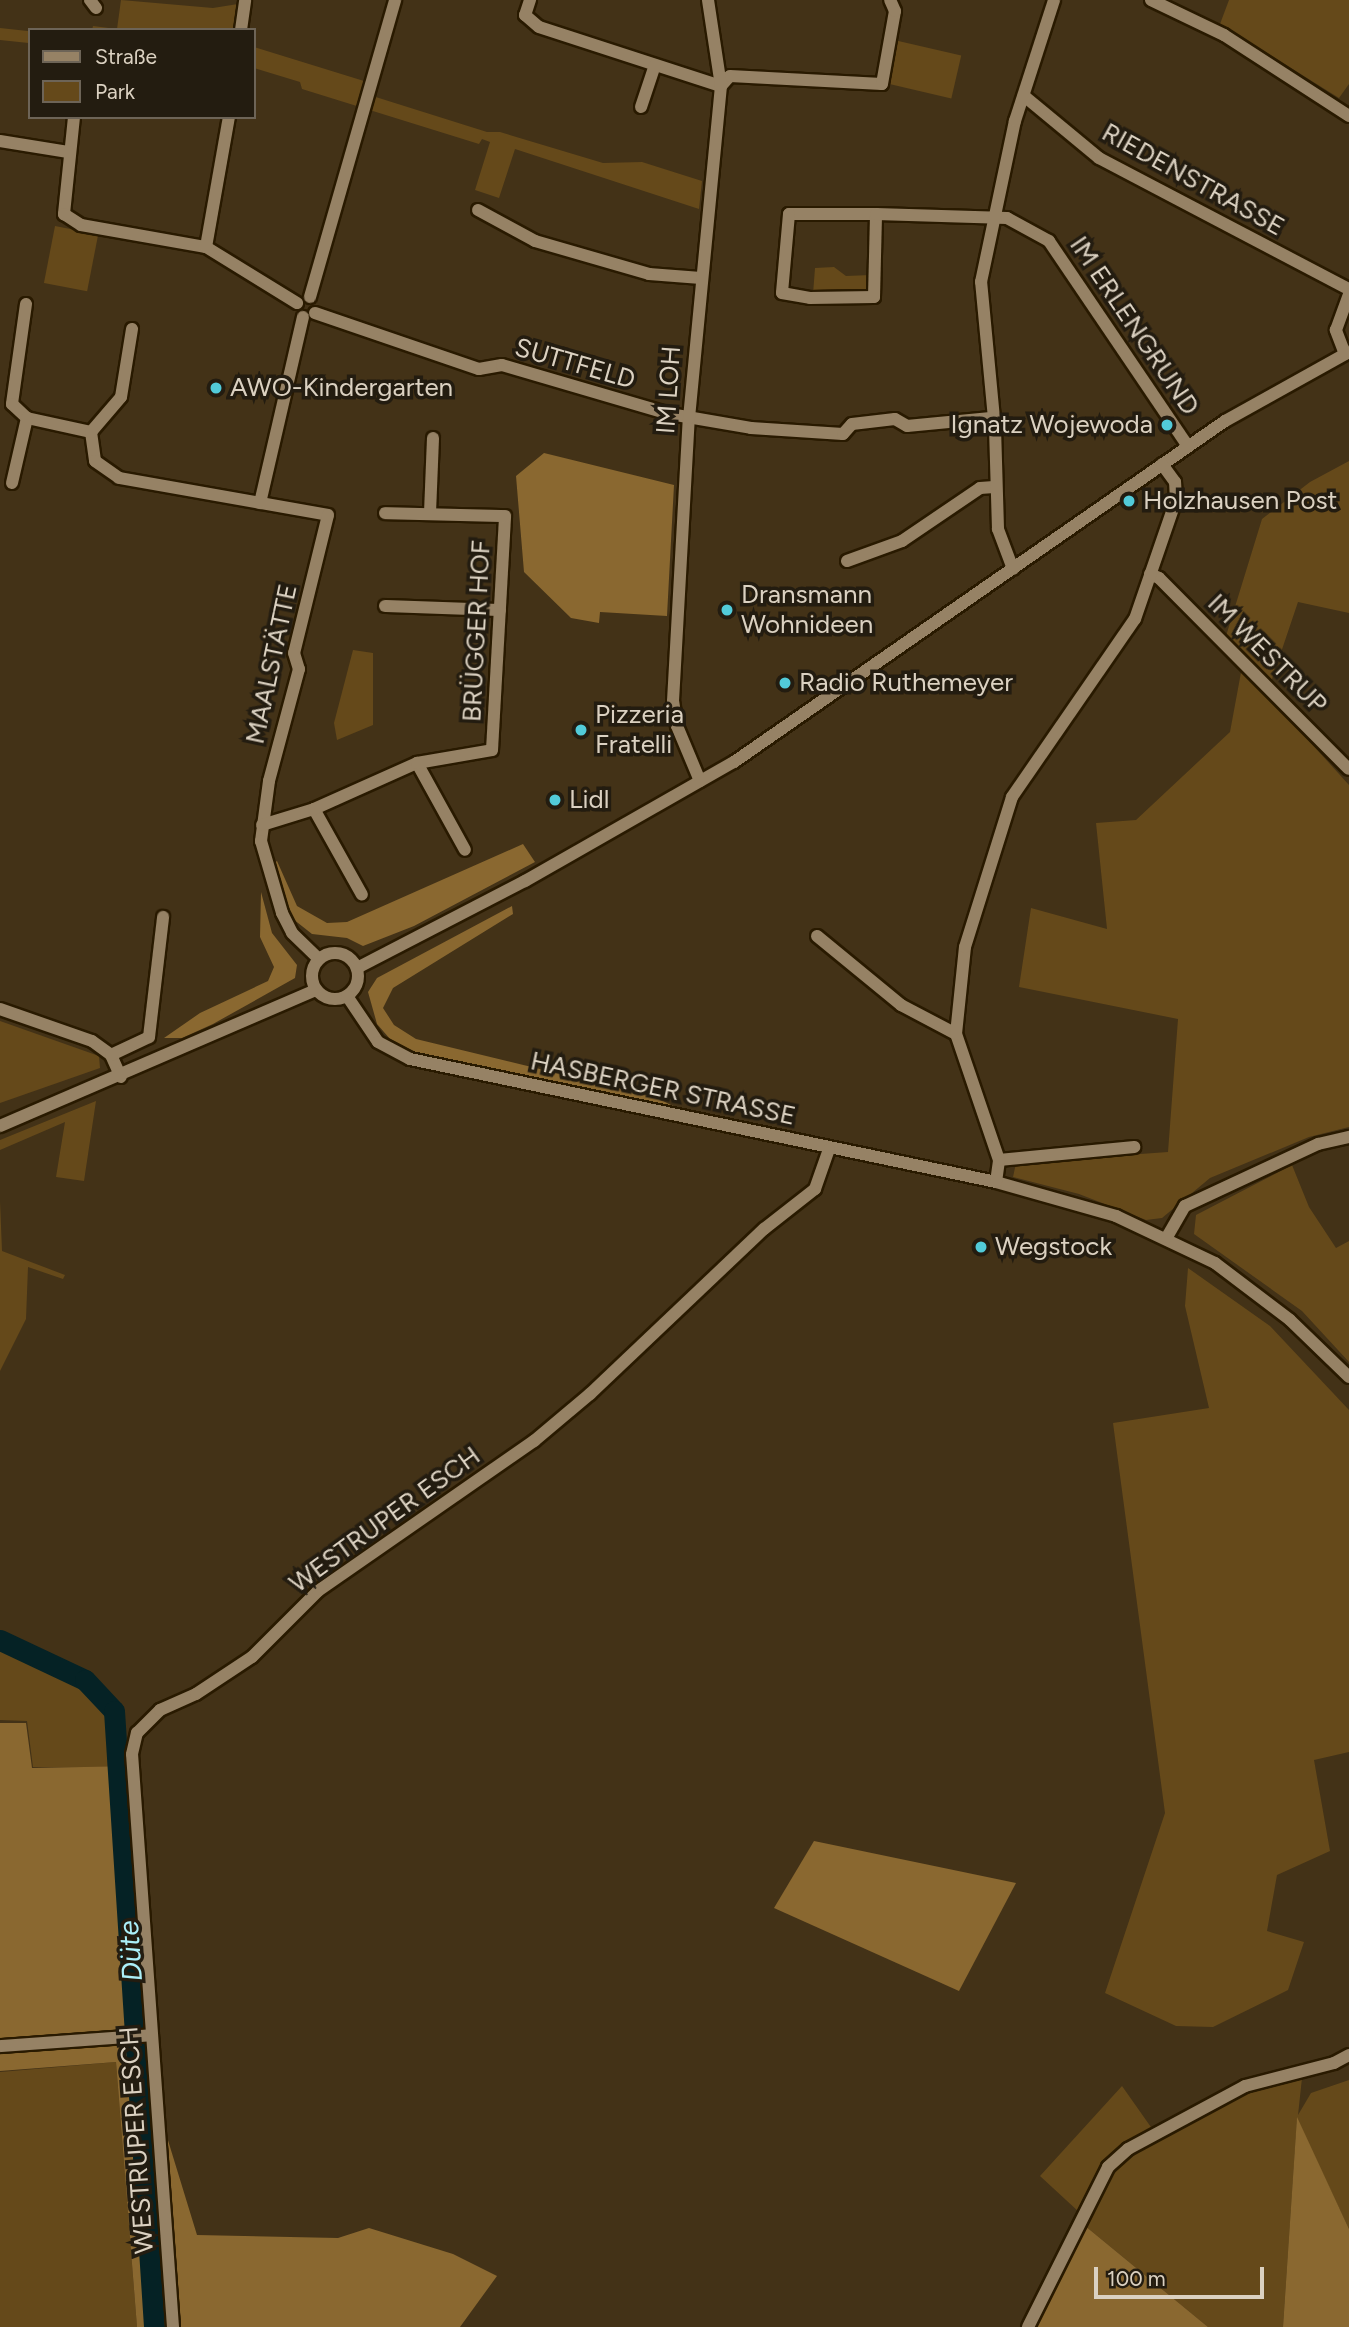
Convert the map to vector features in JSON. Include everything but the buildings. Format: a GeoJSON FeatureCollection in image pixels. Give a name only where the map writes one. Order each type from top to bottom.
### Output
{"type":"FeatureCollection","features":[{"type":"Feature","properties":{"kind":"street"},"geometry":{"type":"LineString","coordinates":[[242,28],[245,0]]}},
{"type":"Feature","properties":{"kind":"street"},"geometry":{"type":"LineString","coordinates":[[297,303],[310,297],[394,0]]}},
{"type":"Feature","properties":{"kind":"street"},"geometry":{"type":"LineString","coordinates":[[530,0],[524,15],[539,27],[721,86],[730,76],[881,84],[895,11],[890,0]]}},
{"type":"Feature","properties":{"kind":"street","name":"IM LOH"},"geometry":{"type":"LineString","coordinates":[[700,781],[677,726],[673,701],[689,418],[721,86],[708,0]]}},
{"type":"Feature","properties":{"kind":"street"},"geometry":{"type":"LineString","coordinates":[[1013,569],[1002,549],[994,487],[995,429],[991,418],[981,282],[998,216],[1015,121],[1054,0]]}},
{"type":"Feature","properties":{"kind":"street"},"geometry":{"type":"LineString","coordinates":[[1151,0],[1224,35],[1349,116]]}},
{"type":"Feature","properties":{"kind":"street"},"geometry":{"type":"LineString","coordinates":[[641,107],[655,65]]}},
{"type":"Feature","properties":{"kind":"street","name":"RIEDENSTRASSE"},"geometry":{"type":"LineString","coordinates":[[1024,96],[1099,159],[1349,292]]}},
{"type":"Feature","properties":{"kind":"street"},"geometry":{"type":"LineString","coordinates":[[74,119],[68,152],[64,214],[80,225],[205,247],[297,303],[309,315]]}},
{"type":"Feature","properties":{"kind":"street"},"geometry":{"type":"LineString","coordinates":[[205,247],[229,119]]}},
{"type":"Feature","properties":{"kind":"street"},"geometry":{"type":"LineString","coordinates":[[0,141],[68,152]]}},
{"type":"Feature","properties":{"kind":"street"},"geometry":{"type":"LineString","coordinates":[[478,210],[535,241],[649,274],[701,278]]}},
{"type":"Feature","properties":{"kind":"street","name":"IM ERLENGRUND"},"geometry":{"type":"LineString","coordinates":[[876,214],[874,297],[810,298],[782,293],[789,214],[876,214],[998,216],[1030,227],[1049,241],[1188,446]]}},
{"type":"Feature","properties":{"kind":"street"},"geometry":{"type":"LineString","coordinates":[[357,968],[514,888],[700,781],[1013,569],[1188,446],[1347,353],[1336,330],[1349,292]]}},
{"type":"Feature","properties":{"kind":"street"},"geometry":{"type":"LineString","coordinates":[[132,328],[121,397],[91,432],[95,461],[120,478],[260,503],[309,315],[316,304],[310,297]]}},
{"type":"Feature","properties":{"kind":"street"},"geometry":{"type":"LineString","coordinates":[[26,304],[12,404],[27,418],[91,432]]}},
{"type":"Feature","properties":{"kind":"street","name":"SUTTFELD"},"geometry":{"type":"LineString","coordinates":[[309,315],[479,369],[502,365],[689,418],[793,433],[843,433],[852,424],[895,419],[907,426],[991,418]]}},
{"type":"Feature","properties":{"kind":"street"},"geometry":{"type":"LineString","coordinates":[[12,483],[27,418]]}},
{"type":"Feature","properties":{"kind":"street"},"geometry":{"type":"LineString","coordinates":[[430,513],[433,438]]}},
{"type":"Feature","properties":{"kind":"street"},"geometry":{"type":"LineString","coordinates":[[1002,1183],[999,1160],[956,1034],[965,947],[1012,797],[1065,715],[1123,640],[1150,574],[1177,492],[1163,464]]}},
{"type":"Feature","properties":{"kind":"street"},"geometry":{"type":"LineString","coordinates":[[847,561],[902,541],[980,488],[994,487]]}},
{"type":"Feature","properties":{"kind":"street","name":"MAALSTÄTTE"},"geometry":{"type":"LineString","coordinates":[[260,503],[328,515],[294,653],[299,669],[269,781],[261,841],[282,913],[292,933],[318,959]]}},
{"type":"Feature","properties":{"kind":"street","name":"BRÜGGER HOF"},"geometry":{"type":"LineString","coordinates":[[262,825],[314,809],[417,762],[492,750],[505,516],[385,513]]}},
{"type":"Feature","properties":{"kind":"street","name":"IM WESTRUP"},"geometry":{"type":"LineString","coordinates":[[1150,574],[1349,769]]}},
{"type":"Feature","properties":{"kind":"street"},"geometry":{"type":"LineString","coordinates":[[385,606],[500,610]]}},
{"type":"Feature","properties":{"kind":"street"},"geometry":{"type":"LineString","coordinates":[[417,762],[465,850]]}},
{"type":"Feature","properties":{"kind":"street"},"geometry":{"type":"LineString","coordinates":[[314,809],[362,895]]}},
{"type":"Feature","properties":{"kind":"street"},"geometry":{"type":"LineString","coordinates":[[111,1055],[149,1037],[163,917]]}},
{"type":"Feature","properties":{"kind":"street"},"geometry":{"type":"LineString","coordinates":[[817,936],[901,1006],[956,1034]]}},
{"type":"Feature","properties":{"kind":"street"},"geometry":{"type":"LineString","coordinates":[[340,953],[357,968],[356,987],[346,996],[327,998],[316,990],[312,971],[318,959],[340,953]]}},
{"type":"Feature","properties":{"kind":"street"},"geometry":{"type":"LineString","coordinates":[[0,1126],[121,1077],[316,990]]}},
{"type":"Feature","properties":{"kind":"street","name":"HASBERGER STRASSE"},"geometry":{"type":"LineString","coordinates":[[346,996],[378,1042],[410,1059],[829,1149],[1002,1183],[1076,1202],[1167,1237],[1215,1263],[1290,1320],[1349,1377]]}},
{"type":"Feature","properties":{"kind":"street"},"geometry":{"type":"LineString","coordinates":[[0,1009],[92,1041],[111,1055],[121,1077]]}},
{"type":"Feature","properties":{"kind":"street"},"geometry":{"type":"LineString","coordinates":[[1167,1237],[1185,1206],[1318,1144],[1349,1137]]}},
{"type":"Feature","properties":{"kind":"street"},"geometry":{"type":"LineString","coordinates":[[999,1160],[1134,1147]]}},
{"type":"Feature","properties":{"kind":"street","name":"WESTRUPER ESCH"},"geometry":{"type":"LineString","coordinates":[[173,2327],[147,2035],[132,1754],[137,1734],[160,1710],[196,1695],[252,1657],[318,1591],[534,1441],[590,1394],[764,1229],[815,1189],[829,1149]]}},
{"type":"Feature","properties":{"kind":"street"},"geometry":{"type":"LineString","coordinates":[[0,2046],[147,2035]]}},
{"type":"Feature","properties":{"kind":"street"},"geometry":{"type":"LineString","coordinates":[[1028,2327],[1108,2167],[1128,2149],[1245,2086],[1349,2055]]}},
{"type":"Feature","properties":{"kind":"green space"},"geometry":{"type":"Polygon","coordinates":[[[121,0],[213,8],[238,4],[235,28],[117,28],[121,0]]]}},
{"type":"Feature","properties":{"kind":"green space"},"geometry":{"type":"Polygon","coordinates":[[[1229,0],[1349,0],[1349,84],[1339,98],[1220,24],[1229,0]]]}},
{"type":"Feature","properties":{"kind":"green space"},"geometry":{"type":"Polygon","coordinates":[[[0,28],[28,31],[28,43],[0,40],[0,28]]]}},
{"type":"Feature","properties":{"kind":"green space"},"geometry":{"type":"Polygon","coordinates":[[[894,40],[961,56],[951,98],[884,83],[894,40]]]}},
{"type":"Feature","properties":{"kind":"green space"},"geometry":{"type":"Polygon","coordinates":[[[256,48],[364,81],[363,93],[487,132],[500,132],[603,163],[642,162],[702,181],[699,209],[515,149],[499,198],[475,190],[490,142],[482,139],[479,144],[302,89],[300,82],[256,69],[256,48]]]}},
{"type":"Feature","properties":{"kind":"green space"},"geometry":{"type":"Polygon","coordinates":[[[55,226],[98,234],[87,291],[44,283],[55,226]]]}},
{"type":"Feature","properties":{"kind":"green space"},"geometry":{"type":"Polygon","coordinates":[[[834,267],[846,276],[871,275],[871,294],[813,294],[815,268],[834,267]]]}},
{"type":"Feature","properties":{"kind":"green space"},"geometry":{"type":"Polygon","coordinates":[[[1349,461],[1349,613],[1298,602],[1271,682],[1226,636],[1262,519],[1310,482],[1349,461]]]}},
{"type":"Feature","properties":{"kind":"green space"},"geometry":{"type":"Polygon","coordinates":[[[353,650],[373,653],[373,725],[337,740],[334,723],[353,650]]]}},
{"type":"Feature","properties":{"kind":"green space"},"geometry":{"type":"Polygon","coordinates":[[[1242,667],[1349,785],[1349,1127],[1309,1137],[1210,1178],[1162,1218],[1146,1220],[1079,1194],[1013,1177],[1016,1163],[1168,1152],[1178,1019],[1019,987],[1031,908],[1107,929],[1096,823],[1136,820],[1230,732],[1242,667]]]}},
{"type":"Feature","properties":{"kind":"green space"},"geometry":{"type":"Polygon","coordinates":[[[0,1021],[99,1056],[100,1068],[0,1103],[0,1021]]]}},
{"type":"Feature","properties":{"kind":"green space"},"geometry":{"type":"Polygon","coordinates":[[[96,1101],[84,1181],[56,1177],[65,1122],[0,1150],[0,1140],[96,1101]]]}},
{"type":"Feature","properties":{"kind":"green space"},"geometry":{"type":"Polygon","coordinates":[[[1292,1165],[1309,1207],[1336,1248],[1349,1241],[1349,1362],[1302,1311],[1194,1234],[1196,1215],[1292,1165]]]}},
{"type":"Feature","properties":{"kind":"green space"},"geometry":{"type":"Polygon","coordinates":[[[0,1201],[2,1251],[65,1275],[63,1279],[28,1267],[26,1319],[0,1371],[0,1201]]]}},
{"type":"Feature","properties":{"kind":"green space"},"geometry":{"type":"Polygon","coordinates":[[[1188,1268],[1270,1326],[1349,1410],[1349,1752],[1314,1760],[1330,1851],[1277,1875],[1267,1931],[1304,1942],[1288,1990],[1213,2027],[1176,2026],[1105,1993],[1165,1813],[1113,1423],[1209,1408],[1185,1306],[1188,1268]]]}},
{"type":"Feature","properties":{"kind":"green space"},"geometry":{"type":"Polygon","coordinates":[[[0,1649],[80,1686],[107,1717],[108,1768],[33,1767],[27,1721],[0,1720],[0,1649]]]}},
{"type":"Feature","properties":{"kind":"green space"},"geometry":{"type":"Polygon","coordinates":[[[116,2062],[137,2327],[0,2327],[0,2072],[116,2062]]]}},
{"type":"Feature","properties":{"kind":"green space"},"geometry":{"type":"Polygon","coordinates":[[[1302,2078],[1298,2115],[1311,2093],[1349,2080],[1349,2229],[1297,2119],[1283,2327],[1208,2327],[1084,2225],[1111,2169],[1156,2138],[1247,2093],[1302,2078]]]}},
{"type":"Feature","properties":{"kind":"green space"},"geometry":{"type":"Polygon","coordinates":[[[1122,2086],[1153,2130],[1109,2158],[1079,2212],[1040,2176],[1122,2086]]]}},
{"type":"Feature","properties":{"kind":"shaded area"},"geometry":{"type":"Polygon","coordinates":[[[544,453],[674,485],[667,616],[600,612],[599,623],[571,618],[524,572],[516,476],[544,453]]]}},
{"type":"Feature","properties":{"kind":"shaded area"},"geometry":{"type":"Polygon","coordinates":[[[523,844],[535,862],[414,926],[363,946],[347,938],[312,934],[293,919],[285,906],[273,864],[277,861],[297,906],[327,923],[347,922],[523,844]]]}},
{"type":"Feature","properties":{"kind":"shaded area"},"geometry":{"type":"Polygon","coordinates":[[[261,892],[272,933],[297,965],[295,978],[213,1024],[182,1038],[164,1038],[200,1013],[268,981],[274,967],[260,937],[261,892]]]}},
{"type":"Feature","properties":{"kind":"shaded area"},"geometry":{"type":"Polygon","coordinates":[[[512,906],[513,914],[393,988],[383,1008],[394,1025],[416,1039],[655,1097],[677,1108],[415,1052],[390,1039],[377,1024],[368,992],[377,978],[512,906]]]}},
{"type":"Feature","properties":{"kind":"shaded area"},"geometry":{"type":"Polygon","coordinates":[[[0,1723],[26,1723],[32,1768],[137,1766],[163,2124],[197,2235],[338,2238],[369,2228],[453,2254],[497,2276],[460,2327],[137,2327],[116,2062],[0,2071],[0,1723]]]}},
{"type":"Feature","properties":{"kind":"shaded area"},"geometry":{"type":"Polygon","coordinates":[[[814,1841],[1016,1883],[959,1991],[774,1908],[814,1841]]]}},
{"type":"Feature","properties":{"kind":"shaded area"},"geometry":{"type":"Polygon","coordinates":[[[1297,2117],[1349,2229],[1349,2327],[1283,2327],[1297,2117]]]}},
{"type":"Feature","properties":{"kind":"shaded area"},"geometry":{"type":"Polygon","coordinates":[[[1084,2225],[1208,2327],[1035,2327],[1084,2225]]]}},
{"type":"Feature","properties":{"kind":"waterway","name":"Düte"},"geometry":{"type":"LineString","coordinates":[[0,1640],[85,1680],[114,1711],[154,2327]]}},
{"type":"Feature","properties":{"kind":"place","name":"AWO-Kindergarten"},"geometry":{"type":"Point","coordinates":[216,388]}},
{"type":"Feature","properties":{"kind":"place","name":"Ignatz Wojewoda"},"geometry":{"type":"Point","coordinates":[1167,425]}},
{"type":"Feature","properties":{"kind":"place","name":"Holzhausen Post"},"geometry":{"type":"Point","coordinates":[1129,501]}},
{"type":"Feature","properties":{"kind":"place","name":"Dransmann Wohnideen"},"geometry":{"type":"Point","coordinates":[727,610]}},
{"type":"Feature","properties":{"kind":"place","name":"Radio Ruthemeyer"},"geometry":{"type":"Point","coordinates":[785,683]}},
{"type":"Feature","properties":{"kind":"place","name":"Pizzeria Fratelli"},"geometry":{"type":"Point","coordinates":[581,730]}},
{"type":"Feature","properties":{"kind":"place","name":"Lidl"},"geometry":{"type":"Point","coordinates":[555,800]}},
{"type":"Feature","properties":{"kind":"place","name":"Wegstock"},"geometry":{"type":"Point","coordinates":[981,1247]}}]}
